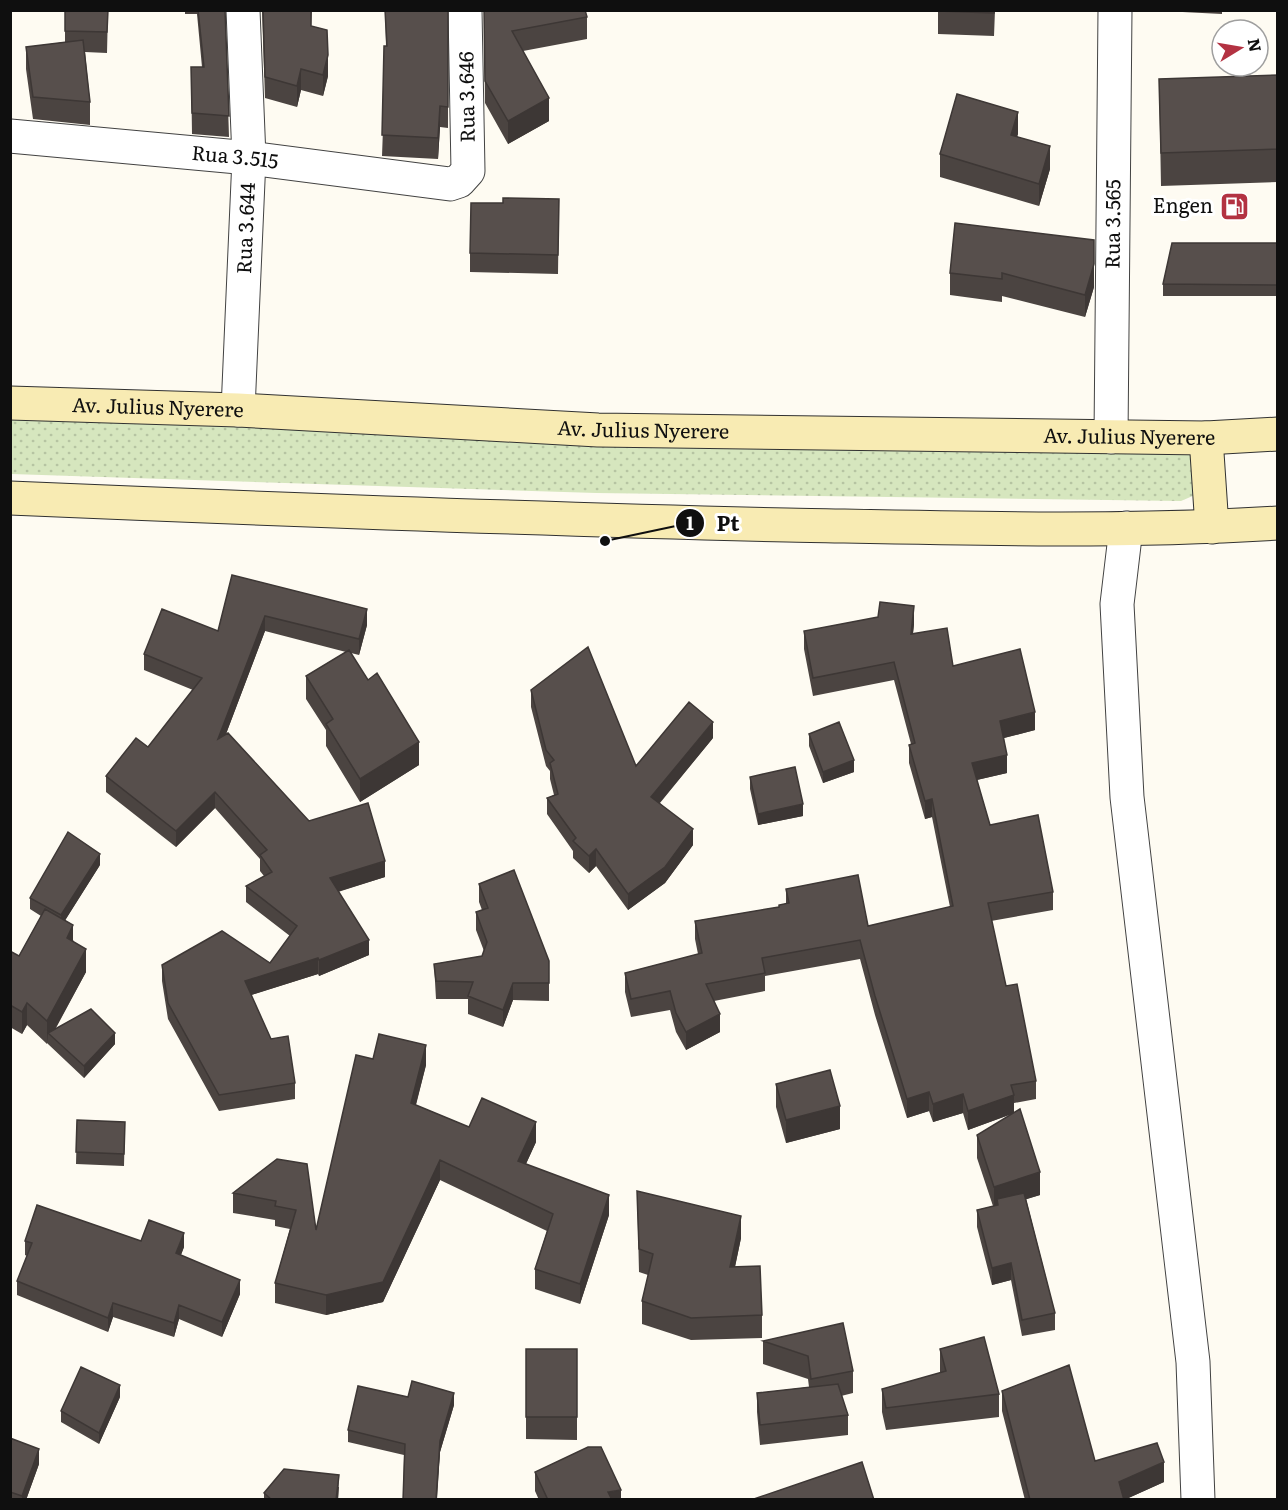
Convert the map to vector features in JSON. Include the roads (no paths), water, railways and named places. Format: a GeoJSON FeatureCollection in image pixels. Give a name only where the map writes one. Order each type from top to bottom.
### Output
{"type":"FeatureCollection","features":[{"type":"Feature","properties":{"kind":"main road","name":"Av. Julius Nyerere"},"geometry":{"type":"LineString","coordinates":[[10,403],[238,410],[598,430],[1206,438],[1278,434]]}},
{"type":"Feature","properties":{"kind":"main road"},"geometry":{"type":"LineString","coordinates":[[1206,438],[1212,527]]}},
{"type":"Feature","properties":{"kind":"main road"},"geometry":{"type":"LineString","coordinates":[[10,498],[607,520],[969,528],[1212,527],[1278,523]]}},
{"type":"Feature","properties":{"kind":"street","name":"Rua 3.644"},"geometry":{"type":"LineString","coordinates":[[238,410],[249,158],[243,10]]}},
{"type":"Feature","properties":{"kind":"street","name":"Rua 3.646"},"geometry":{"type":"LineString","coordinates":[[459,180],[468,171],[465,10]]}},
{"type":"Feature","properties":{"kind":"street","name":"Rua 3.565"},"geometry":{"type":"LineString","coordinates":[[1111,437],[1115,10]]}},
{"type":"Feature","properties":{"kind":"street","name":"Rua 3.515"},"geometry":{"type":"LineString","coordinates":[[10,136],[249,158],[450,184],[459,180]]}},
{"type":"Feature","properties":{"kind":"street"},"geometry":{"type":"LineString","coordinates":[[1126,528],[1117,604],[1127,797],[1194,1362],[1198,1500]]}},
{"type":"Feature","properties":{"kind":"place","name":"Engen"},"geometry":{"type":"Point","coordinates":[1234,206]}},
{"type":"Feature","properties":{"kind":"place","name":"Pt"},"geometry":{"type":"Point","coordinates":[605,541]}}]}
